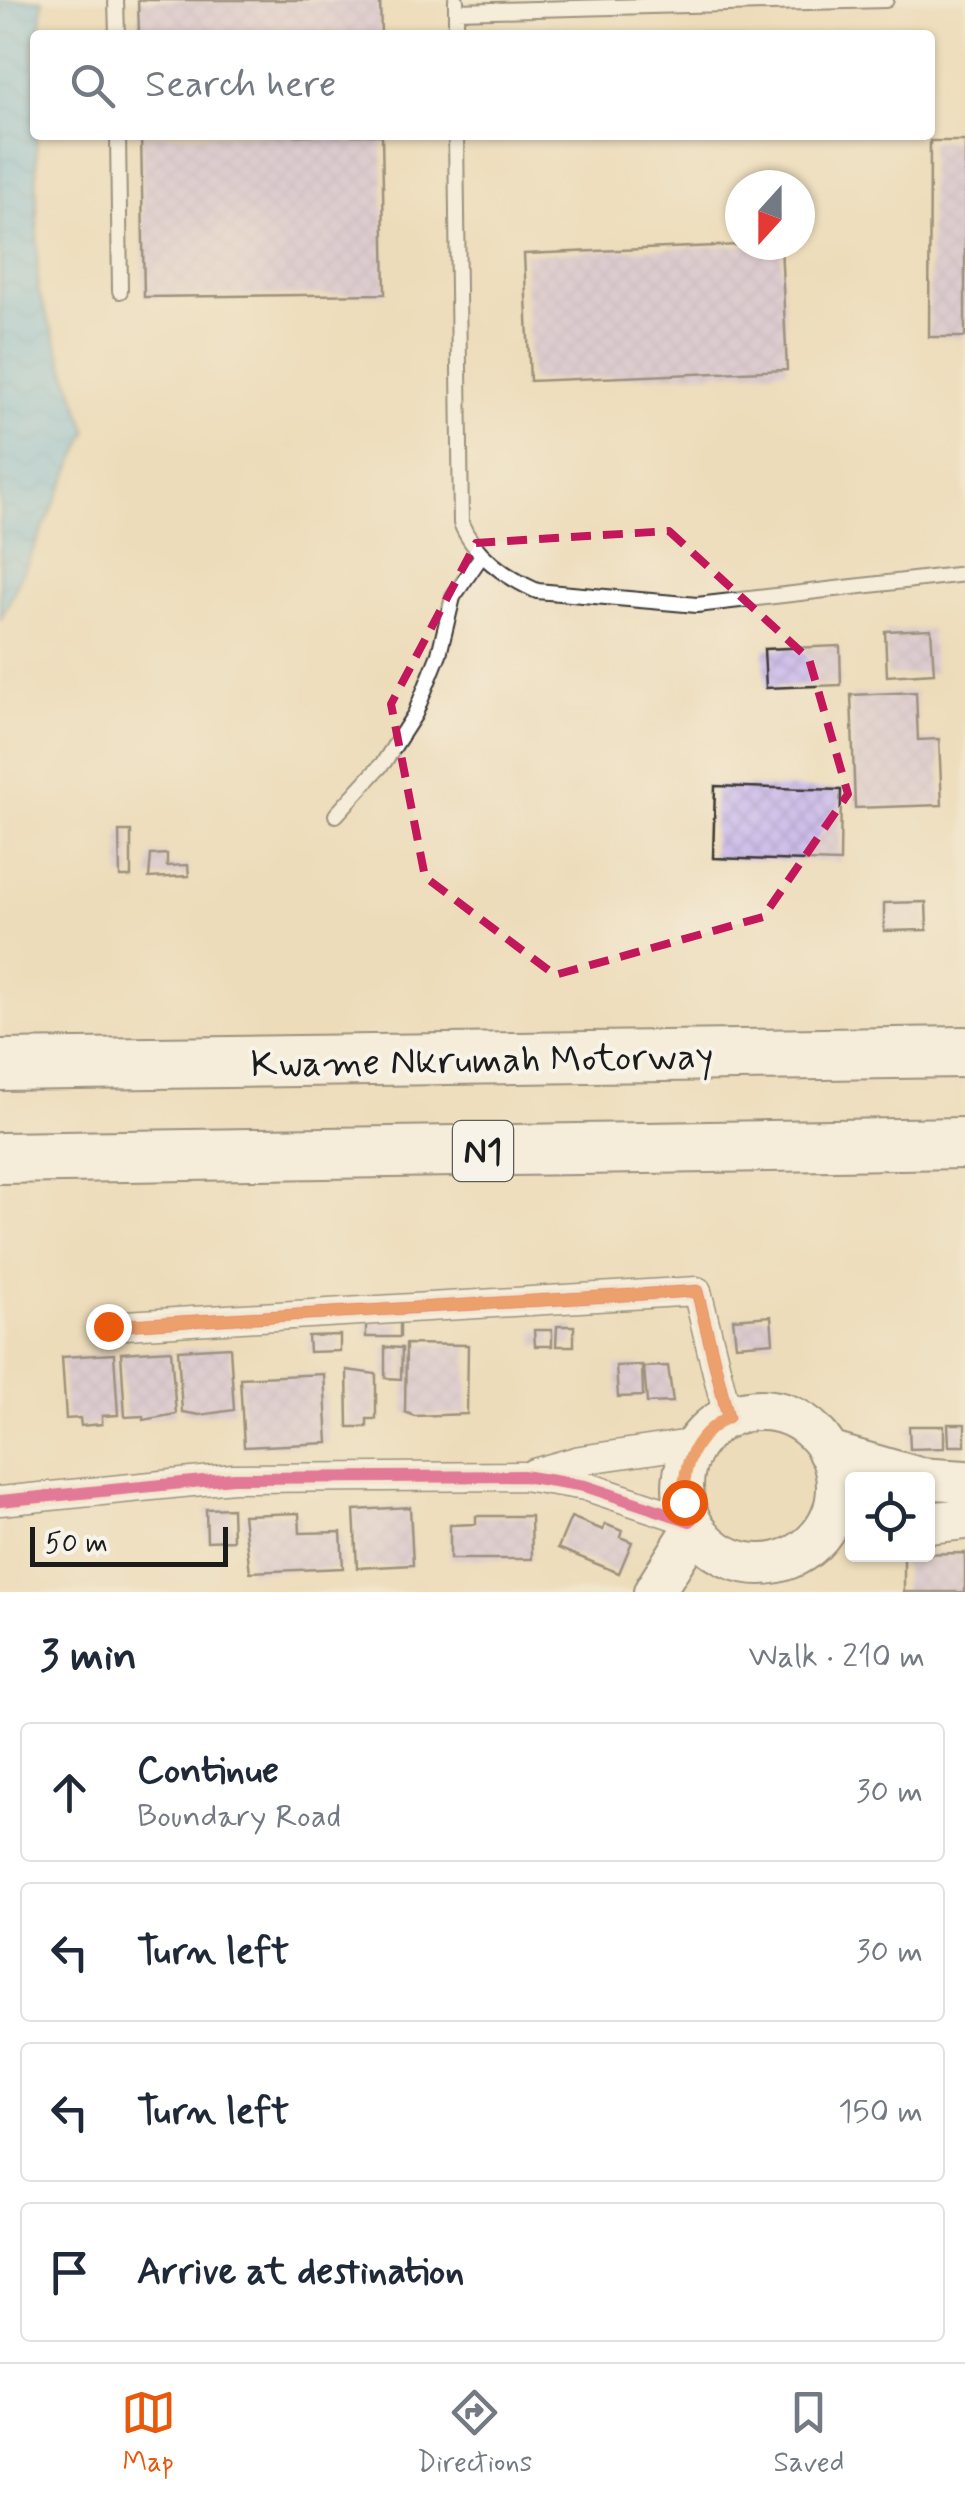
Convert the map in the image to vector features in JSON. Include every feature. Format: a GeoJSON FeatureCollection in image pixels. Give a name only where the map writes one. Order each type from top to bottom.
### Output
{"type":"FeatureCollection","features":[{"type":"Feature","properties":{"kind":"highway","name":"Kwame Nkrumah Motorway"},"geometry":{"type":"LineString","coordinates":[[0,1066],[965,1052]]}},
{"type":"Feature","properties":{"kind":"highway","name":"N1"},"geometry":{"type":"LineString","coordinates":[[0,1158],[965,1143]]}},
{"type":"Feature","properties":{"kind":"main road"},"geometry":{"type":"LineString","coordinates":[[828,1452],[837,1484],[831,1518],[838,1530],[797,1555],[764,1564],[724,1556],[692,1525],[683,1481],[696,1443],[728,1417],[760,1410],[793,1418],[828,1452],[919,1478],[965,1481]]}},
{"type":"Feature","properties":{"kind":"main road"},"geometry":{"type":"LineString","coordinates":[[935,1522],[965,1519]]}},
{"type":"Feature","properties":{"kind":"main road"},"geometry":{"type":"LineString","coordinates":[[654,1592],[692,1525]]}},
{"type":"Feature","properties":{"kind":"main road"},"geometry":{"type":"LineString","coordinates":[[735,1592],[764,1564]]}},
{"type":"Feature","properties":{"kind":"street"},"geometry":{"type":"LineString","coordinates":[[108,1326],[697,1291],[728,1417]]}},
{"type":"Feature","properties":{"kind":"street"},"geometry":{"type":"LineString","coordinates":[[523,1476],[580,1460],[696,1443]]}},
{"type":"Feature","properties":{"kind":"street"},"geometry":{"type":"LineString","coordinates":[[0,1501],[233,1478],[523,1476],[585,1486],[692,1525]]}},
{"type":"Feature","properties":{"kind":"lane"},"geometry":{"type":"LineString","coordinates":[[116,0],[117,30]]}},
{"type":"Feature","properties":{"kind":"lane"},"geometry":{"type":"LineString","coordinates":[[456,6],[886,0]]}},
{"type":"Feature","properties":{"kind":"lane"},"geometry":{"type":"LineString","coordinates":[[118,140],[120,291]]}},
{"type":"Feature","properties":{"kind":"lane"},"geometry":{"type":"LineString","coordinates":[[456,140],[461,523],[468,540],[482,555],[516,582],[537,591],[697,605],[965,574]]}},
{"type":"Feature","properties":{"kind":"lane"},"geometry":{"type":"LineString","coordinates":[[336,815],[384,762],[416,714],[440,654],[452,598],[482,555]]}},
{"type":"Feature","properties":{"kind":"highlighted area"},"geometry":{"type":"Polygon","coordinates":[[[669,531],[809,659],[848,794],[763,917],[555,975],[425,877],[391,704],[476,543],[669,531]]]}},
{"type":"Feature","properties":{"kind":"water"},"geometry":{"type":"Polygon","coordinates":[[[0,0],[43,0],[40,30],[30,30],[30,140],[36,140],[38,290],[88,432],[0,621],[0,0]]]}},
{"type":"Feature","properties":{"kind":"building"},"geometry":{"type":"Polygon","coordinates":[[[138,0],[380,0],[381,30],[139,30],[138,0]]]}},
{"type":"Feature","properties":{"kind":"building"},"geometry":{"type":"Polygon","coordinates":[[[141,140],[382,140],[385,294],[144,297],[141,140]]]}},
{"type":"Feature","properties":{"kind":"building"},"geometry":{"type":"Polygon","coordinates":[[[930,141],[965,141],[965,337],[929,337],[930,141]]]}},
{"type":"Feature","properties":{"kind":"building"},"geometry":{"type":"Polygon","coordinates":[[[725,246],[725,260],[782,260],[787,370],[530,381],[524,254],[725,246]]]}},
{"type":"Feature","properties":{"kind":"building"},"geometry":{"type":"Polygon","coordinates":[[[931,629],[934,673],[887,676],[885,631],[931,629]]]}},
{"type":"Feature","properties":{"kind":"building"},"geometry":{"type":"Polygon","coordinates":[[[840,646],[841,685],[766,688],[764,649],[840,646]]]}},
{"type":"Feature","properties":{"kind":"building"},"geometry":{"type":"Polygon","coordinates":[[[916,692],[918,740],[939,739],[942,805],[855,808],[851,695],[916,692]]]}},
{"type":"Feature","properties":{"kind":"building"},"geometry":{"type":"Polygon","coordinates":[[[715,786],[841,790],[840,862],[713,858],[715,786]]]}},
{"type":"Feature","properties":{"kind":"building"},"geometry":{"type":"Polygon","coordinates":[[[119,831],[131,831],[131,877],[120,877],[119,831]]]}},
{"type":"Feature","properties":{"kind":"building"},"geometry":{"type":"Polygon","coordinates":[[[167,854],[167,866],[188,865],[189,876],[149,878],[151,855],[167,854]]]}},
{"type":"Feature","properties":{"kind":"building"},"geometry":{"type":"Polygon","coordinates":[[[926,902],[927,930],[884,931],[884,903],[926,902]]]}},
{"type":"Feature","properties":{"kind":"building"},"geometry":{"type":"Polygon","coordinates":[[[771,1316],[773,1342],[736,1345],[733,1319],[771,1316]]]}},
{"type":"Feature","properties":{"kind":"building"},"geometry":{"type":"Polygon","coordinates":[[[366,1321],[400,1322],[400,1337],[366,1337],[366,1321]]]}},
{"type":"Feature","properties":{"kind":"building"},"geometry":{"type":"Polygon","coordinates":[[[557,1326],[574,1326],[574,1346],[556,1346],[557,1326]]]}},
{"type":"Feature","properties":{"kind":"building"},"geometry":{"type":"Polygon","coordinates":[[[534,1330],[552,1330],[552,1346],[535,1346],[534,1330]]]}},
{"type":"Feature","properties":{"kind":"building"},"geometry":{"type":"Polygon","coordinates":[[[340,1335],[340,1351],[309,1352],[308,1336],[340,1335]]]}},
{"type":"Feature","properties":{"kind":"building"},"geometry":{"type":"Polygon","coordinates":[[[406,1344],[468,1345],[467,1414],[414,1416],[405,1412],[406,1344]]]}},
{"type":"Feature","properties":{"kind":"building"},"geometry":{"type":"Polygon","coordinates":[[[230,1347],[234,1410],[200,1415],[182,1412],[178,1350],[230,1347]]]}},
{"type":"Feature","properties":{"kind":"building"},"geometry":{"type":"Polygon","coordinates":[[[385,1347],[402,1348],[401,1379],[385,1378],[385,1347]]]}},
{"type":"Feature","properties":{"kind":"building"},"geometry":{"type":"Polygon","coordinates":[[[171,1350],[176,1414],[143,1420],[143,1416],[125,1417],[121,1353],[171,1350]]]}},
{"type":"Feature","properties":{"kind":"building"},"geometry":{"type":"Polygon","coordinates":[[[114,1354],[118,1415],[102,1416],[102,1424],[81,1426],[80,1418],[66,1419],[62,1357],[114,1354]]]}},
{"type":"Feature","properties":{"kind":"building"},"geometry":{"type":"Polygon","coordinates":[[[642,1365],[643,1396],[618,1397],[616,1366],[642,1365]]]}},
{"type":"Feature","properties":{"kind":"building"},"geometry":{"type":"Polygon","coordinates":[[[668,1366],[673,1402],[647,1403],[644,1367],[668,1366]]]}},
{"type":"Feature","properties":{"kind":"building"},"geometry":{"type":"Polygon","coordinates":[[[347,1370],[376,1374],[376,1419],[367,1419],[367,1427],[348,1427],[347,1370]]]}},
{"type":"Feature","properties":{"kind":"building"},"geometry":{"type":"Polygon","coordinates":[[[324,1374],[328,1443],[244,1447],[240,1378],[324,1374]]]}},
{"type":"Feature","properties":{"kind":"building"},"geometry":{"type":"Polygon","coordinates":[[[948,1424],[965,1424],[965,1446],[949,1446],[948,1424]]]}},
{"type":"Feature","properties":{"kind":"building"},"geometry":{"type":"Polygon","coordinates":[[[909,1426],[944,1426],[944,1448],[910,1449],[909,1426]]]}},
{"type":"Feature","properties":{"kind":"building"},"geometry":{"type":"Polygon","coordinates":[[[410,1507],[413,1565],[357,1568],[354,1510],[410,1507]]]}},
{"type":"Feature","properties":{"kind":"building"},"geometry":{"type":"Polygon","coordinates":[[[232,1508],[233,1540],[207,1541],[206,1509],[232,1508]]]}},
{"type":"Feature","properties":{"kind":"building"},"geometry":{"type":"Polygon","coordinates":[[[299,1513],[300,1533],[341,1532],[343,1568],[250,1572],[243,1515],[299,1513]]]}},
{"type":"Feature","properties":{"kind":"building"},"geometry":{"type":"Polygon","coordinates":[[[476,1516],[531,1516],[532,1559],[450,1559],[450,1525],[476,1524],[476,1516]]]}},
{"type":"Feature","properties":{"kind":"building"},"geometry":{"type":"Polygon","coordinates":[[[571,1517],[603,1530],[605,1524],[622,1531],[620,1537],[632,1542],[619,1573],[558,1548],[571,1517]]]}},
{"type":"Feature","properties":{"kind":"building"},"geometry":{"type":"Polygon","coordinates":[[[935,1553],[965,1553],[965,1592],[904,1592],[904,1562],[935,1562],[935,1553]]]}},
{"type":"Feature","properties":{"kind":"cycle path"},"geometry":{"type":"LineString","coordinates":[[109,1326],[697,1291],[728,1417]]}},
{"type":"Feature","properties":{"kind":"cycle path"},"geometry":{"type":"LineString","coordinates":[[0,1501],[233,1478],[523,1476],[585,1486],[690,1521]]}},
{"type":"Feature","properties":{"kind":"route"},"geometry":{"type":"LineString","coordinates":[[108,1326],[697,1291],[728,1417],[696,1443],[687,1461],[684,1502]]}}]}
